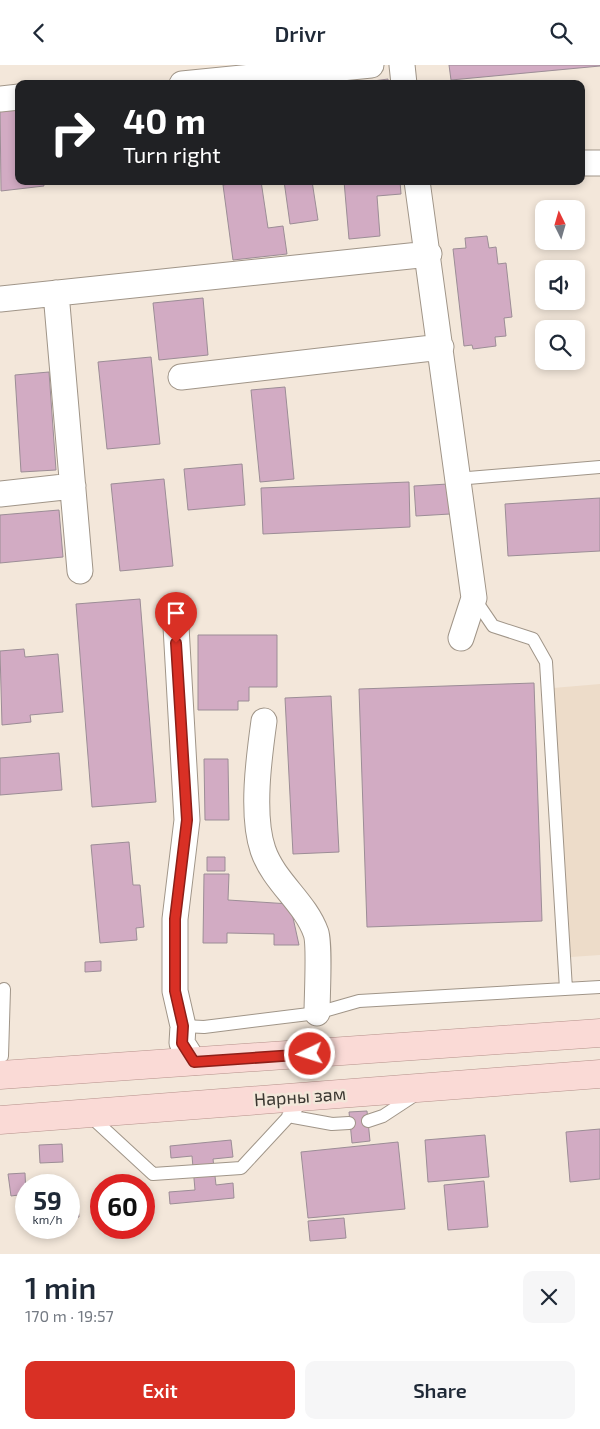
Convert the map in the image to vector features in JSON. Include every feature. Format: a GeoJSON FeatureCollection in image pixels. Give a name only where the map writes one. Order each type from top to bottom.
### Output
{"type":"FeatureCollection","features":[{"type":"Feature","properties":{"kind":"main road"},"geometry":{"type":"LineString","coordinates":[[1,1062],[41,1072],[600,1033]]}},
{"type":"Feature","properties":{"kind":"main road","name":"Нарны зам"},"geometry":{"type":"LineString","coordinates":[[0,1121],[600,1074]]}},
{"type":"Feature","properties":{"kind":"street"},"geometry":{"type":"LineString","coordinates":[[222,80],[371,65]]}},
{"type":"Feature","properties":{"kind":"street"},"geometry":{"type":"LineString","coordinates":[[402,65],[404,80]]}},
{"type":"Feature","properties":{"kind":"street"},"geometry":{"type":"LineString","coordinates":[[0,99],[15,97]]}},
{"type":"Feature","properties":{"kind":"street"},"geometry":{"type":"LineString","coordinates":[[585,163],[600,163]]}},
{"type":"Feature","properties":{"kind":"street"},"geometry":{"type":"LineString","coordinates":[[418,185],[441,347],[456,479],[474,598],[461,638]]}},
{"type":"Feature","properties":{"kind":"street"},"geometry":{"type":"LineString","coordinates":[[0,299],[428,254]]}},
{"type":"Feature","properties":{"kind":"street"},"geometry":{"type":"LineString","coordinates":[[56,293],[80,571]]}},
{"type":"Feature","properties":{"kind":"street"},"geometry":{"type":"LineString","coordinates":[[181,377],[441,347]]}},
{"type":"Feature","properties":{"kind":"street"},"geometry":{"type":"LineString","coordinates":[[0,494],[73,486]]}},
{"type":"Feature","properties":{"kind":"street"},"geometry":{"type":"LineString","coordinates":[[175,609],[187,820],[175,919],[175,991],[183,1026],[182,1043],[194,1062]]}},
{"type":"Feature","properties":{"kind":"street"},"geometry":{"type":"LineString","coordinates":[[264,721],[257,776],[263,849],[272,870],[305,913],[317,935],[316,1013]]}},
{"type":"Feature","properties":{"kind":"lane"},"geometry":{"type":"LineString","coordinates":[[456,479],[600,467]]}},
{"type":"Feature","properties":{"kind":"lane"},"geometry":{"type":"LineString","coordinates":[[474,598],[492,627],[533,639],[546,662],[566,989]]}},
{"type":"Feature","properties":{"kind":"lane"},"geometry":{"type":"LineString","coordinates":[[183,1026],[204,1027],[316,1013],[358,1001],[600,987]]}},
{"type":"Feature","properties":{"kind":"lane"},"geometry":{"type":"LineString","coordinates":[[1,1062],[4,989]]}},
{"type":"Feature","properties":{"kind":"lane"},"geometry":{"type":"LineString","coordinates":[[368,1121],[382,1117],[425,1088]]}},
{"type":"Feature","properties":{"kind":"lane"},"geometry":{"type":"LineString","coordinates":[[87,1114],[153,1174],[240,1168],[306,1097]]}},
{"type":"Feature","properties":{"kind":"lane"},"geometry":{"type":"LineString","coordinates":[[288,1116],[332,1124],[350,1123]]}},
{"type":"Feature","properties":{"kind":"shaded area"},"geometry":{"type":"Polygon","coordinates":[[[600,684],[600,955],[571,957],[553,688],[600,684]]]}},
{"type":"Feature","properties":{"kind":"building"},"geometry":{"type":"Polygon","coordinates":[[[449,65],[600,65],[600,66],[451,80],[449,65]]]}},
{"type":"Feature","properties":{"kind":"building"},"geometry":{"type":"Polygon","coordinates":[[[15,104],[15,185],[44,186],[1,191],[0,106],[15,104]]]}},
{"type":"Feature","properties":{"kind":"building"},"geometry":{"type":"Polygon","coordinates":[[[223,185],[262,185],[268,228],[283,226],[287,254],[233,260],[223,185]]]}},
{"type":"Feature","properties":{"kind":"building"},"geometry":{"type":"Polygon","coordinates":[[[285,185],[313,185],[318,220],[290,224],[285,185]]]}},
{"type":"Feature","properties":{"kind":"building"},"geometry":{"type":"Polygon","coordinates":[[[344,185],[400,185],[401,194],[377,196],[380,236],[349,239],[344,185]]]}},
{"type":"Feature","properties":{"kind":"building"},"geometry":{"type":"Polygon","coordinates":[[[487,236],[489,248],[496,247],[498,264],[506,263],[512,317],[504,318],[506,336],[495,337],[496,346],[473,349],[472,345],[464,346],[453,249],[466,248],[465,238],[487,236]]]}},
{"type":"Feature","properties":{"kind":"building"},"geometry":{"type":"Polygon","coordinates":[[[203,298],[208,355],[159,360],[153,303],[203,298]]]}},
{"type":"Feature","properties":{"kind":"building"},"geometry":{"type":"Polygon","coordinates":[[[151,357],[160,444],[107,449],[98,362],[151,357]]]}},
{"type":"Feature","properties":{"kind":"building"},"geometry":{"type":"Polygon","coordinates":[[[49,372],[56,470],[21,472],[15,375],[49,372]]]}},
{"type":"Feature","properties":{"kind":"building"},"geometry":{"type":"Polygon","coordinates":[[[285,387],[294,479],[260,482],[251,390],[285,387]]]}},
{"type":"Feature","properties":{"kind":"building"},"geometry":{"type":"Polygon","coordinates":[[[242,464],[245,505],[188,510],[184,469],[242,464]]]}},
{"type":"Feature","properties":{"kind":"building"},"geometry":{"type":"Polygon","coordinates":[[[164,479],[173,566],[120,571],[111,484],[164,479]]]}},
{"type":"Feature","properties":{"kind":"building"},"geometry":{"type":"Polygon","coordinates":[[[409,482],[410,527],[263,534],[261,488],[409,482]]]}},
{"type":"Feature","properties":{"kind":"building"},"geometry":{"type":"Polygon","coordinates":[[[448,484],[450,514],[416,516],[414,486],[448,484]]]}},
{"type":"Feature","properties":{"kind":"building"},"geometry":{"type":"Polygon","coordinates":[[[600,498],[600,551],[508,556],[505,504],[600,498]]]}},
{"type":"Feature","properties":{"kind":"building"},"geometry":{"type":"Polygon","coordinates":[[[59,510],[63,557],[0,563],[0,515],[59,510]]]}},
{"type":"Feature","properties":{"kind":"building"},"geometry":{"type":"Polygon","coordinates":[[[140,599],[156,802],[92,807],[76,604],[140,599]]]}},
{"type":"Feature","properties":{"kind":"building"},"geometry":{"type":"Polygon","coordinates":[[[198,635],[277,635],[277,687],[249,687],[249,701],[238,701],[238,710],[198,710],[198,635]]]}},
{"type":"Feature","properties":{"kind":"building"},"geometry":{"type":"Polygon","coordinates":[[[24,649],[25,657],[58,654],[63,712],[30,715],[31,722],[2,725],[0,651],[24,649]]]}},
{"type":"Feature","properties":{"kind":"building"},"geometry":{"type":"Polygon","coordinates":[[[534,683],[542,921],[367,927],[359,689],[534,683]]]}},
{"type":"Feature","properties":{"kind":"building"},"geometry":{"type":"Polygon","coordinates":[[[331,696],[339,852],[293,854],[285,698],[331,696]]]}},
{"type":"Feature","properties":{"kind":"building"},"geometry":{"type":"Polygon","coordinates":[[[59,753],[62,790],[0,795],[0,758],[59,753]]]}},
{"type":"Feature","properties":{"kind":"building"},"geometry":{"type":"Polygon","coordinates":[[[204,759],[228,759],[229,820],[205,820],[204,759]]]}},
{"type":"Feature","properties":{"kind":"building"},"geometry":{"type":"Polygon","coordinates":[[[129,842],[133,885],[140,885],[144,927],[136,928],[137,940],[100,943],[91,845],[129,842]]]}},
{"type":"Feature","properties":{"kind":"building"},"geometry":{"type":"Polygon","coordinates":[[[207,857],[225,857],[225,871],[207,871],[207,857]]]}},
{"type":"Feature","properties":{"kind":"building"},"geometry":{"type":"Polygon","coordinates":[[[204,874],[229,874],[228,900],[290,904],[299,945],[274,945],[274,934],[227,933],[227,943],[203,943],[204,874]]]}},
{"type":"Feature","properties":{"kind":"building"},"geometry":{"type":"Polygon","coordinates":[[[101,961],[101,971],[85,972],[85,962],[101,961]]]}},
{"type":"Feature","properties":{"kind":"building"},"geometry":{"type":"Polygon","coordinates":[[[367,1111],[370,1141],[352,1143],[349,1112],[367,1111]]]}},
{"type":"Feature","properties":{"kind":"building"},"geometry":{"type":"Polygon","coordinates":[[[600,1129],[600,1179],[570,1182],[566,1132],[600,1129]]]}},
{"type":"Feature","properties":{"kind":"building"},"geometry":{"type":"Polygon","coordinates":[[[485,1135],[489,1177],[428,1182],[425,1140],[485,1135]]]}},
{"type":"Feature","properties":{"kind":"building"},"geometry":{"type":"Polygon","coordinates":[[[231,1140],[233,1157],[213,1159],[216,1185],[233,1183],[234,1198],[170,1204],[169,1192],[195,1190],[192,1156],[171,1158],[170,1146],[231,1140]]]}},
{"type":"Feature","properties":{"kind":"building"},"geometry":{"type":"Polygon","coordinates":[[[398,1142],[405,1209],[308,1218],[301,1152],[398,1142]]]}},
{"type":"Feature","properties":{"kind":"building"},"geometry":{"type":"Polygon","coordinates":[[[62,1144],[63,1162],[40,1163],[39,1145],[62,1144]]]}},
{"type":"Feature","properties":{"kind":"building"},"geometry":{"type":"Polygon","coordinates":[[[25,1173],[15,1174],[15,1195],[11,1196],[8,1174],[25,1173]]]}},
{"type":"Feature","properties":{"kind":"building"},"geometry":{"type":"Polygon","coordinates":[[[484,1181],[488,1227],[448,1230],[444,1185],[484,1181]]]}},
{"type":"Feature","properties":{"kind":"building"},"geometry":{"type":"Polygon","coordinates":[[[344,1218],[346,1238],[310,1241],[308,1221],[344,1218]]]}},
{"type":"Feature","properties":{"kind":"route"},"geometry":{"type":"LineString","coordinates":[[176,643],[187,820],[175,919],[175,991],[183,1026],[182,1043],[194,1062],[310,1054]]}}]}
